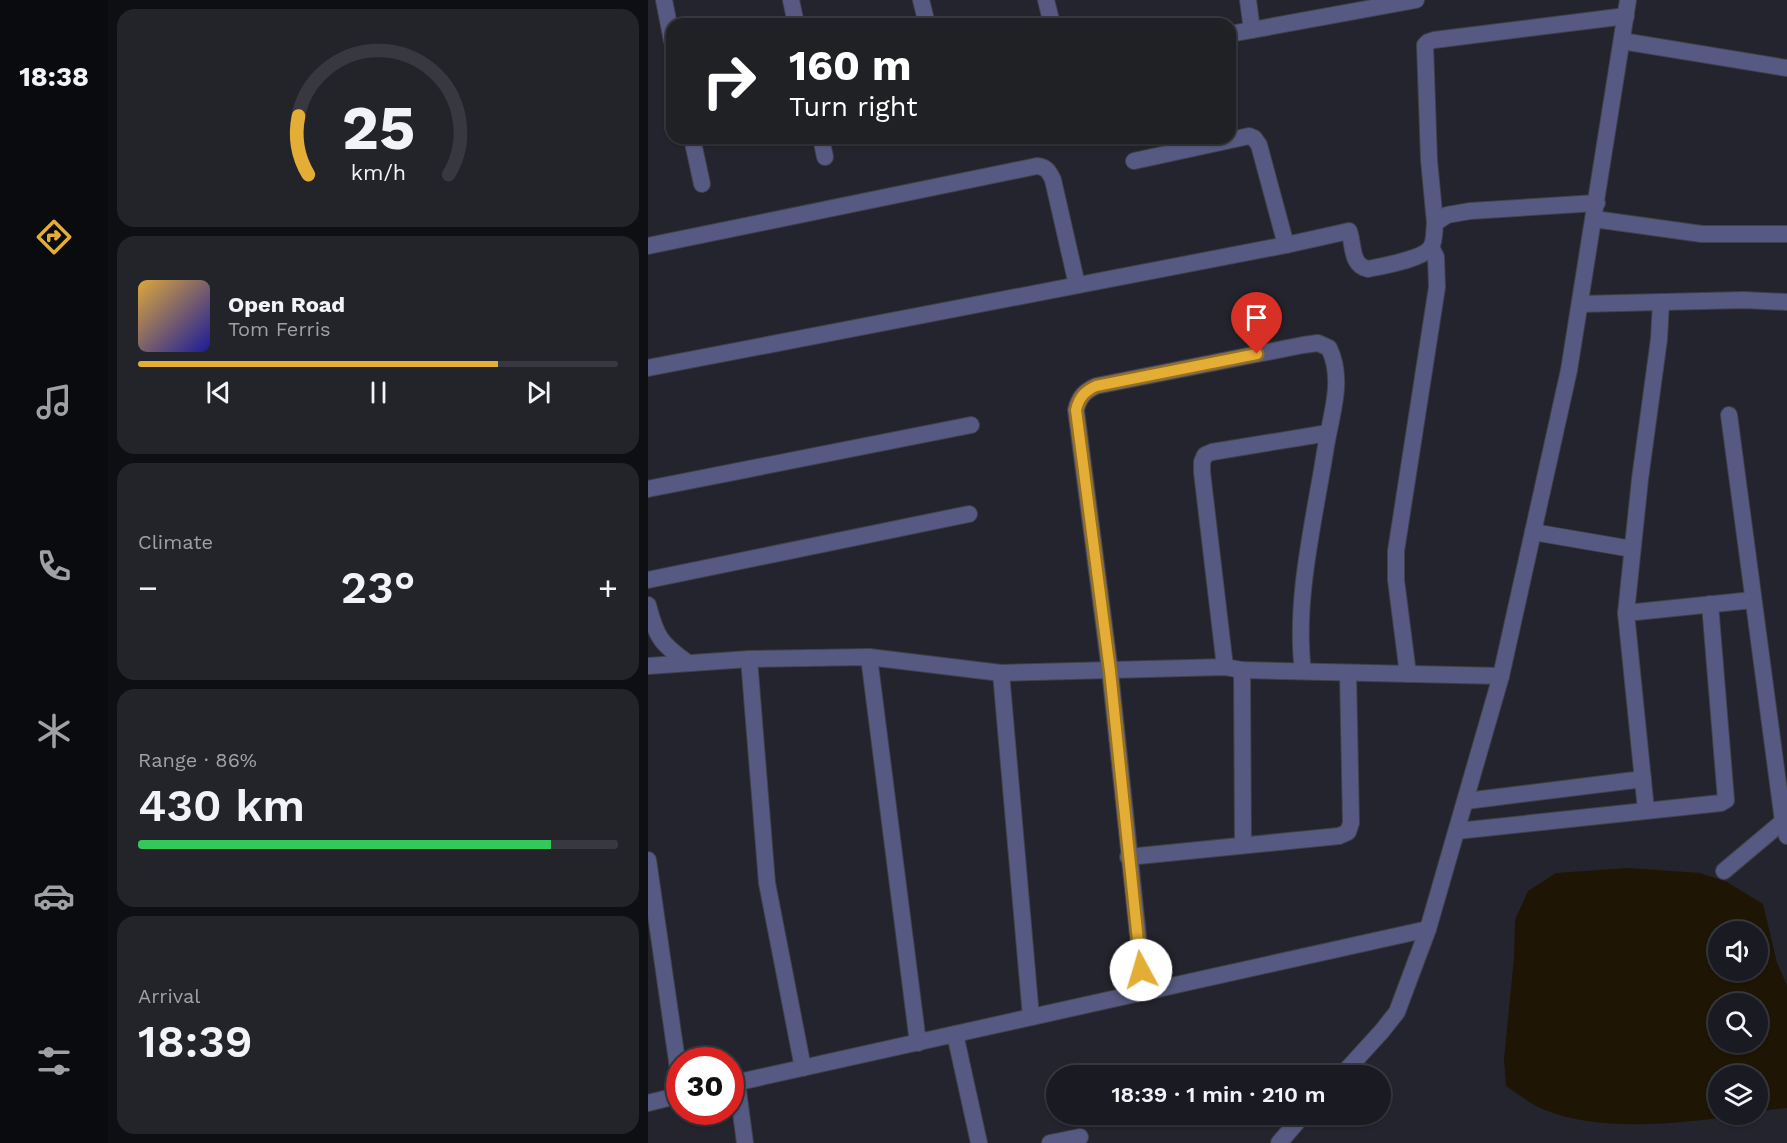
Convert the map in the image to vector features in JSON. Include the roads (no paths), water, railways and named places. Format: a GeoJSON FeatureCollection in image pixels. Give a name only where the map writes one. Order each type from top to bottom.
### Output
{"type":"FeatureCollection","features":[{"type":"Feature","properties":{"kind":"street"},"geometry":{"type":"LineString","coordinates":[[664,0],[668,18]]}},
{"type":"Feature","properties":{"kind":"street"},"geometry":{"type":"LineString","coordinates":[[791,0],[795,18]]}},
{"type":"Feature","properties":{"kind":"street"},"geometry":{"type":"LineString","coordinates":[[921,0],[926,18]]}},
{"type":"Feature","properties":{"kind":"street"},"geometry":{"type":"LineString","coordinates":[[1046,0],[1050,18]]}},
{"type":"Feature","properties":{"kind":"street"},"geometry":{"type":"LineString","coordinates":[[1248,0],[1252,30]]}},
{"type":"Feature","properties":{"kind":"street"},"geometry":{"type":"LineString","coordinates":[[1236,33],[1416,0]]}},
{"type":"Feature","properties":{"kind":"street"},"geometry":{"type":"LineString","coordinates":[[1351,1065],[1397,1012],[1428,929],[1501,676],[1569,370],[1627,8],[1434,40],[1425,45],[1429,160],[1435,223],[1431,247],[1436,257],[1437,287],[1396,551],[1396,580],[1408,674]]}},
{"type":"Feature","properties":{"kind":"street"},"geometry":{"type":"LineString","coordinates":[[1622,41],[1787,68]]}},
{"type":"Feature","properties":{"kind":"street"},"geometry":{"type":"LineString","coordinates":[[1236,139],[1249,136],[1254,138],[1258,145],[1286,245]]}},
{"type":"Feature","properties":{"kind":"street"},"geometry":{"type":"LineString","coordinates":[[693,144],[702,184]]}},
{"type":"Feature","properties":{"kind":"street"},"geometry":{"type":"LineString","coordinates":[[822,144],[825,157]]}},
{"type":"Feature","properties":{"kind":"street"},"geometry":{"type":"LineString","coordinates":[[1134,161],[1212,144]]}},
{"type":"Feature","properties":{"kind":"street"},"geometry":{"type":"LineString","coordinates":[[648,246],[1036,166],[1045,167],[1053,180],[1077,285]]}},
{"type":"Feature","properties":{"kind":"street"},"geometry":{"type":"LineString","coordinates":[[1435,223],[1447,215],[1470,211],[1596,211],[1702,234],[1787,234]]}},
{"type":"Feature","properties":{"kind":"street"},"geometry":{"type":"LineString","coordinates":[[648,369],[1349,231],[1354,257],[1363,268],[1368,269],[1414,257],[1431,247]]}},
{"type":"Feature","properties":{"kind":"street"},"geometry":{"type":"LineString","coordinates":[[1580,304],[1744,300],[1787,302]]}},
{"type":"Feature","properties":{"kind":"street"},"geometry":{"type":"LineString","coordinates":[[1646,810],[1626,613],[1640,478],[1659,339],[1661,302]]}},
{"type":"Feature","properties":{"kind":"street"},"geometry":{"type":"LineString","coordinates":[[1144,992],[1110,671],[1076,410],[1078,401],[1086,391],[1096,386],[1318,343],[1329,348],[1335,360],[1338,384],[1328,433],[1302,601],[1300,649],[1303,671]]}},
{"type":"Feature","properties":{"kind":"street"},"geometry":{"type":"LineString","coordinates":[[1724,871],[1786,825],[1729,415]]}},
{"type":"Feature","properties":{"kind":"street"},"geometry":{"type":"LineString","coordinates":[[648,489],[970,425]]}},
{"type":"Feature","properties":{"kind":"street"},"geometry":{"type":"LineString","coordinates":[[1243,844],[1234,668],[1202,462],[1205,455],[1212,452],[1328,433]]}},
{"type":"Feature","properties":{"kind":"street"},"geometry":{"type":"LineString","coordinates":[[648,580],[969,514]]}},
{"type":"Feature","properties":{"kind":"street"},"geometry":{"type":"LineString","coordinates":[[1533,532],[1632,549]]}},
{"type":"Feature","properties":{"kind":"street"},"geometry":{"type":"LineString","coordinates":[[1626,613],[1753,600]]}},
{"type":"Feature","properties":{"kind":"street"},"geometry":{"type":"LineString","coordinates":[[1457,831],[1721,803],[1726,800],[1710,604]]}},
{"type":"Feature","properties":{"kind":"street"},"geometry":{"type":"LineString","coordinates":[[648,605],[653,626],[661,641],[688,663]]}},
{"type":"Feature","properties":{"kind":"street"},"geometry":{"type":"LineString","coordinates":[[648,666],[749,659],[869,657],[1001,673],[1234,668],[1501,676]]}},
{"type":"Feature","properties":{"kind":"street"},"geometry":{"type":"LineString","coordinates":[[869,657],[918,1042]]}},
{"type":"Feature","properties":{"kind":"street"},"geometry":{"type":"LineString","coordinates":[[749,659],[766,883],[803,1068]]}},
{"type":"Feature","properties":{"kind":"street"},"geometry":{"type":"LineString","coordinates":[[1001,673],[1031,1017]]}},
{"type":"Feature","properties":{"kind":"street"},"geometry":{"type":"LineString","coordinates":[[1128,857],[1340,836],[1348,832],[1351,823],[1348,673]]}},
{"type":"Feature","properties":{"kind":"street"},"geometry":{"type":"LineString","coordinates":[[1466,801],[1643,779]]}},
{"type":"Feature","properties":{"kind":"street"},"geometry":{"type":"LineString","coordinates":[[648,860],[675,1047]]}},
{"type":"Feature","properties":{"kind":"street"},"geometry":{"type":"LineString","coordinates":[[744,1082],[1428,929]]}},
{"type":"Feature","properties":{"kind":"street"},"geometry":{"type":"LineString","coordinates":[[955,1034],[979,1143]]}},
{"type":"Feature","properties":{"kind":"street"},"geometry":{"type":"LineString","coordinates":[[648,1103],[666,1098]]}},
{"type":"Feature","properties":{"kind":"street"},"geometry":{"type":"LineString","coordinates":[[741,1125],[744,1143]]}},
{"type":"Feature","properties":{"kind":"street"},"geometry":{"type":"LineString","coordinates":[[1279,1143],[1295,1125]]}},
{"type":"Feature","properties":{"kind":"street"},"geometry":{"type":"LineString","coordinates":[[1050,1143],[1080,1137]]}}]}
